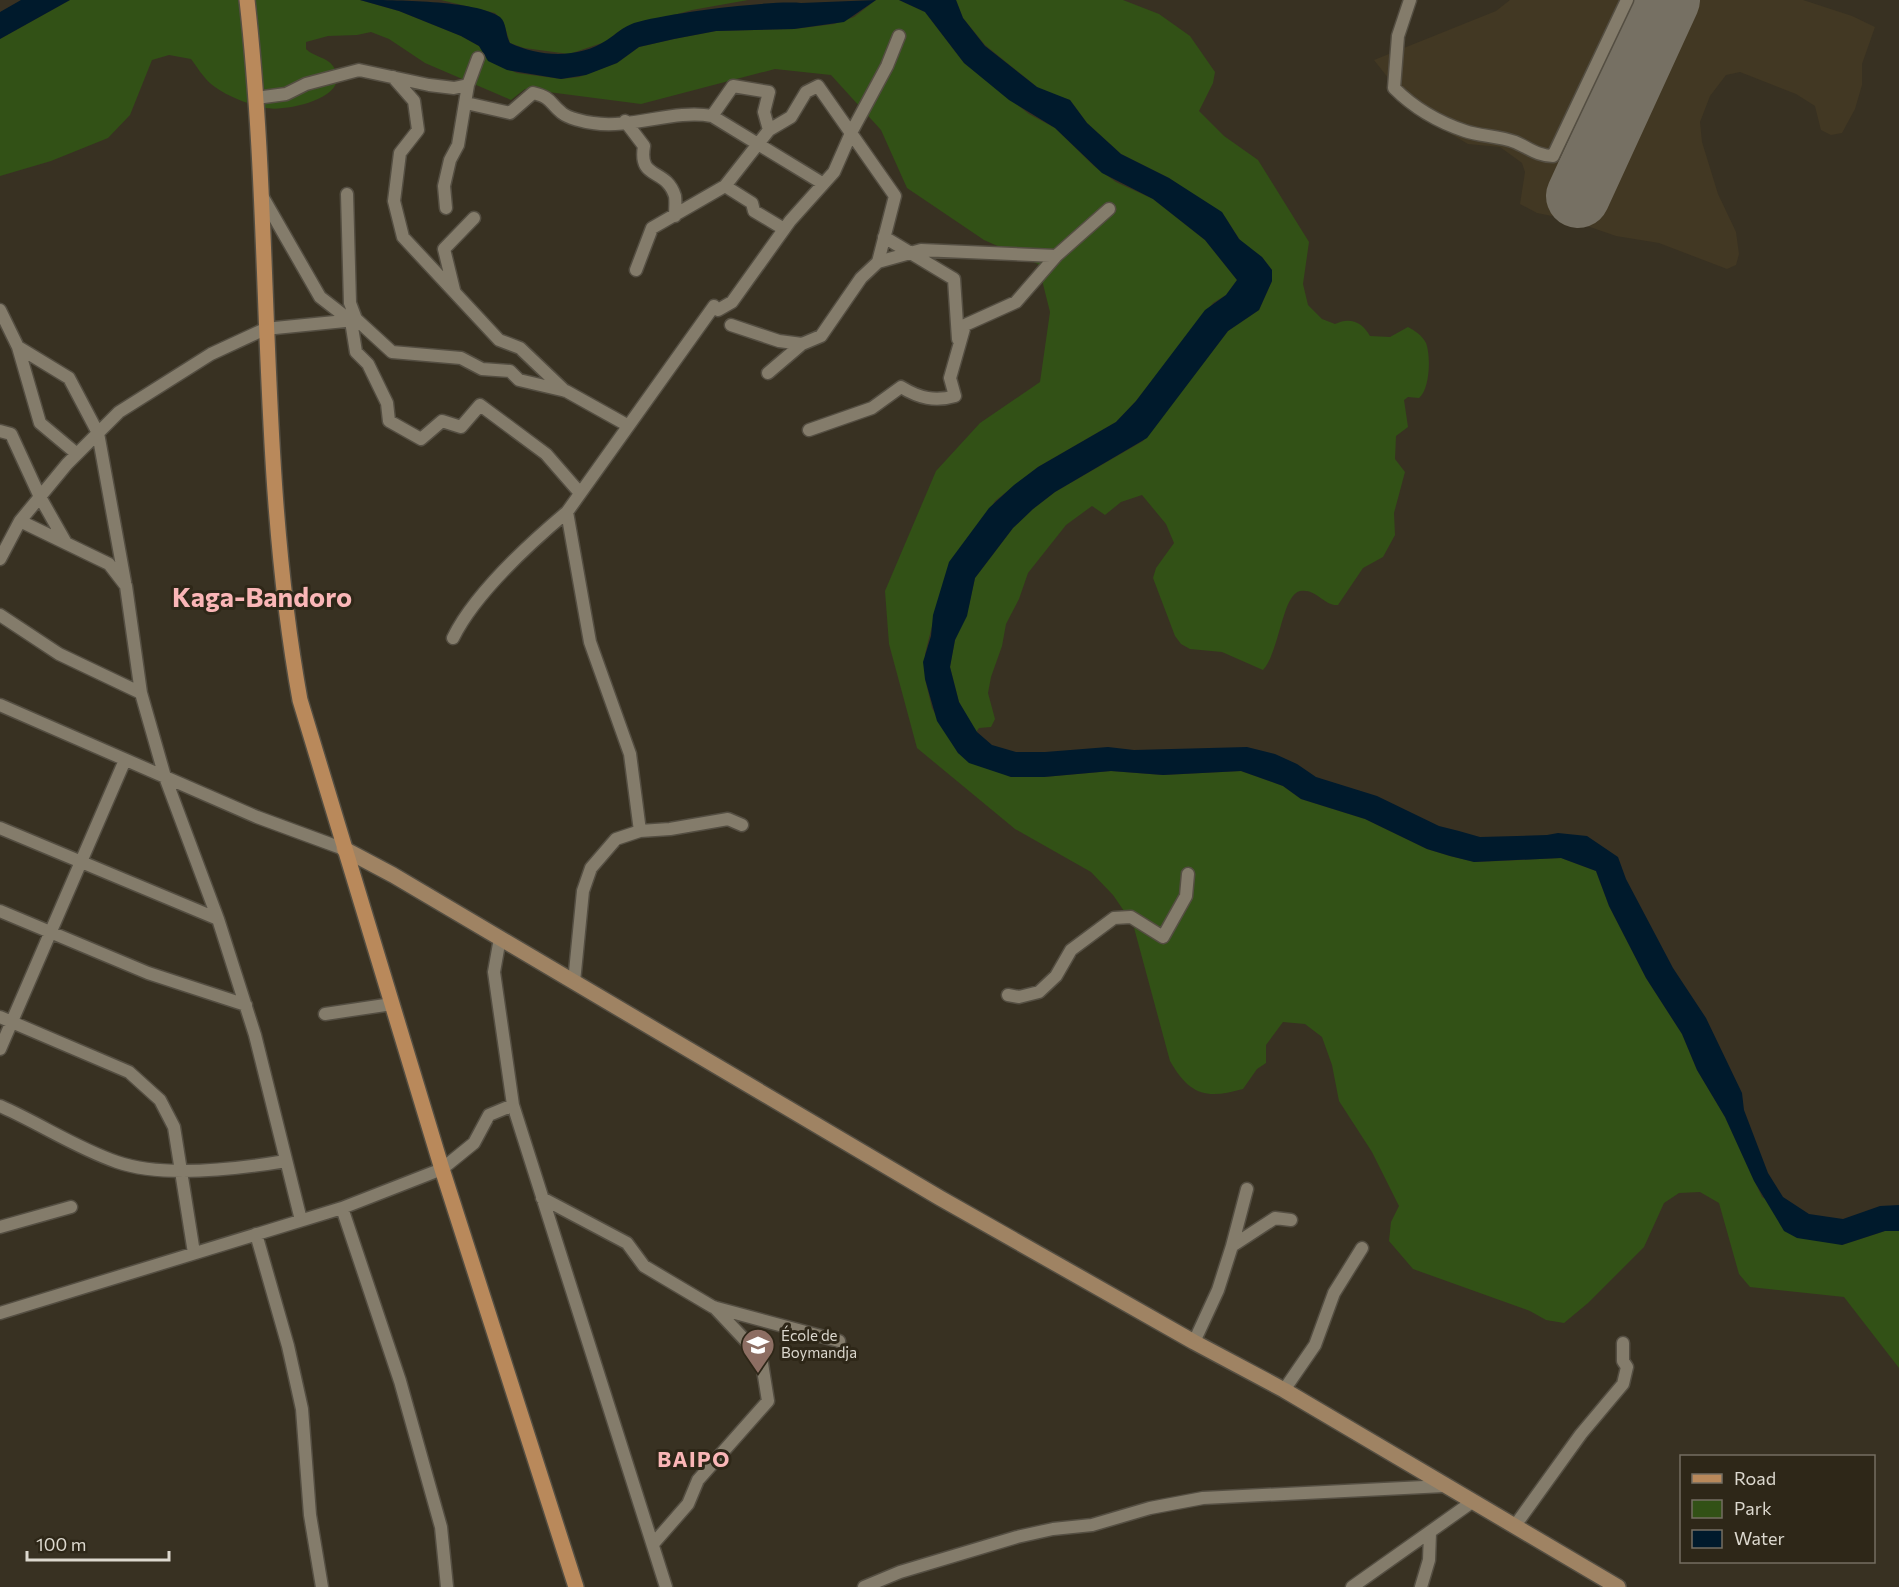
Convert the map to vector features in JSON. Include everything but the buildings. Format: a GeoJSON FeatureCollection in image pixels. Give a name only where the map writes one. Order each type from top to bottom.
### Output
{"type":"FeatureCollection","features":[{"type":"Feature","properties":{"kind":"main road"},"geometry":{"type":"LineString","coordinates":[[247,1],[256,98],[265,329],[290,642],[300,700],[442,1169],[576,1587]]}},
{"type":"Feature","properties":{"kind":"street"},"geometry":{"type":"LineString","coordinates":[[1410,0],[1398,36],[1394,88],[1410,104],[1466,132],[1488,134],[1516,143],[1543,156],[1553,156],[1627,0]]}},
{"type":"Feature","properties":{"kind":"street"},"geometry":{"type":"LineString","coordinates":[[453,638],[461,621],[516,558],[567,512],[627,425],[716,308],[732,302],[784,229],[834,172],[852,131],[872,98],[899,36]]}},
{"type":"Feature","properties":{"kind":"street"},"geometry":{"type":"LineString","coordinates":[[446,208],[444,186],[450,160],[460,138],[468,85],[478,58]]}},
{"type":"Feature","properties":{"kind":"street"},"geometry":{"type":"LineString","coordinates":[[256,98],[286,94],[306,84],[359,70],[454,88],[468,85]]}},
{"type":"Feature","properties":{"kind":"street"},"geometry":{"type":"LineString","coordinates":[[393,77],[414,101],[418,130],[400,153],[394,201],[403,237],[499,340],[519,348],[566,391],[627,425]]}},
{"type":"Feature","properties":{"kind":"street"},"geometry":{"type":"LineString","coordinates":[[712,116],[733,86],[769,92],[764,112],[769,130]]}},
{"type":"Feature","properties":{"kind":"street"},"geometry":{"type":"LineString","coordinates":[[636,270],[652,228],[725,186],[769,130],[792,117],[806,92],[818,86],[852,131],[895,196],[878,262]]}},
{"type":"Feature","properties":{"kind":"street"},"geometry":{"type":"LineString","coordinates":[[466,103],[510,113],[533,93],[549,97],[562,114],[592,123],[648,122],[697,113],[712,116],[822,183]]}},
{"type":"Feature","properties":{"kind":"street"},"geometry":{"type":"LineString","coordinates":[[625,121],[644,146],[642,160],[645,168],[660,175],[675,196],[675,216]]}},
{"type":"Feature","properties":{"kind":"street"},"geometry":{"type":"LineString","coordinates":[[725,186],[752,203],[754,211],[784,229]]}},
{"type":"Feature","properties":{"kind":"street"},"geometry":{"type":"LineString","coordinates":[[261,193],[321,297],[392,352],[461,358],[482,369],[510,371],[519,380],[566,391]]}},
{"type":"Feature","properties":{"kind":"street"},"geometry":{"type":"LineString","coordinates":[[347,194],[350,303],[356,352],[368,364],[387,403],[389,421],[422,439],[442,421],[461,427],[480,405],[546,454],[580,493]]}},
{"type":"Feature","properties":{"kind":"street"},"geometry":{"type":"LineString","coordinates":[[809,430],[872,408],[901,387],[914,395],[932,399],[955,396],[950,378],[965,325],[1016,302],[1056,256],[1108,209]]}},
{"type":"Feature","properties":{"kind":"street"},"geometry":{"type":"LineString","coordinates":[[455,293],[444,249],[474,218]]}},
{"type":"Feature","properties":{"kind":"street"},"geometry":{"type":"LineString","coordinates":[[884,237],[954,279],[959,346]]}},
{"type":"Feature","properties":{"kind":"street"},"geometry":{"type":"LineString","coordinates":[[768,374],[802,344],[821,336],[861,278],[878,262],[921,250],[1056,256]]}},
{"type":"Feature","properties":{"kind":"street"},"geometry":{"type":"LineString","coordinates":[[0,310],[18,347],[40,423],[78,454]]}},
{"type":"Feature","properties":{"kind":"street"},"geometry":{"type":"LineString","coordinates":[[0,559],[20,521],[78,454],[119,412],[211,354],[265,329],[353,320]]}},
{"type":"Feature","properties":{"kind":"street"},"geometry":{"type":"LineString","coordinates":[[731,325],[779,341],[802,344]]}},
{"type":"Feature","properties":{"kind":"street"},"geometry":{"type":"LineString","coordinates":[[18,347],[69,378],[98,433],[126,586],[141,693],[165,777],[218,919],[246,1005],[301,1220]]}},
{"type":"Feature","properties":{"kind":"street"},"geometry":{"type":"LineString","coordinates":[[0,431],[11,434],[40,497],[67,544]]}},
{"type":"Feature","properties":{"kind":"street"},"geometry":{"type":"LineString","coordinates":[[567,512],[590,642],[630,754],[640,831]]}},
{"type":"Feature","properties":{"kind":"street"},"geometry":{"type":"LineString","coordinates":[[20,521],[109,564],[126,586]]}},
{"type":"Feature","properties":{"kind":"street"},"geometry":{"type":"LineString","coordinates":[[0,615],[59,654],[141,693]]}},
{"type":"Feature","properties":{"kind":"street"},"geometry":{"type":"LineString","coordinates":[[0,705],[257,816],[344,849],[393,874],[950,1204],[1194,1342],[1284,1390],[1618,1587]]}},
{"type":"Feature","properties":{"kind":"street"},"geometry":{"type":"LineString","coordinates":[[0,1049],[6,1019],[50,933],[125,760]]}},
{"type":"Feature","properties":{"kind":"street"},"geometry":{"type":"LineString","coordinates":[[574,982],[584,891],[591,868],[616,839],[640,831],[670,829],[728,819],[742,825]]}},
{"type":"Feature","properties":{"kind":"street"},"geometry":{"type":"LineString","coordinates":[[0,828],[218,919]]}},
{"type":"Feature","properties":{"kind":"street"},"geometry":{"type":"LineString","coordinates":[[1008,995],[1019,997],[1040,993],[1056,976],[1071,950],[1114,918],[1131,917],[1163,937],[1186,896],[1188,874]]}},
{"type":"Feature","properties":{"kind":"street"},"geometry":{"type":"LineString","coordinates":[[0,911],[176,984],[246,1005]]}},
{"type":"Feature","properties":{"kind":"street"},"geometry":{"type":"LineString","coordinates":[[500,938],[494,972],[513,1105],[666,1587]]}},
{"type":"Feature","properties":{"kind":"street"},"geometry":{"type":"LineString","coordinates":[[325,1014],[392,1004]]}},
{"type":"Feature","properties":{"kind":"street"},"geometry":{"type":"LineString","coordinates":[[6,1019],[129,1072],[159,1100],[174,1127],[194,1253]]}},
{"type":"Feature","properties":{"kind":"street"},"geometry":{"type":"LineString","coordinates":[[0,1313],[342,1208],[442,1169],[474,1143],[489,1115],[513,1105]]}},
{"type":"Feature","properties":{"kind":"street"},"geometry":{"type":"LineString","coordinates":[[0,1106],[116,1162],[144,1168],[238,1169],[286,1161]]}},
{"type":"Feature","properties":{"kind":"street"},"geometry":{"type":"LineString","coordinates":[[1194,1342],[1218,1290],[1247,1188]]}},
{"type":"Feature","properties":{"kind":"street"},"geometry":{"type":"LineString","coordinates":[[542,1198],[627,1243],[644,1266],[713,1307],[761,1357],[768,1401],[698,1480],[688,1504],[653,1544]]}},
{"type":"Feature","properties":{"kind":"street"},"geometry":{"type":"LineString","coordinates":[[0,1227],[71,1207]]}},
{"type":"Feature","properties":{"kind":"street"},"geometry":{"type":"LineString","coordinates":[[342,1208],[400,1381],[441,1527],[447,1587]]}},
{"type":"Feature","properties":{"kind":"street"},"geometry":{"type":"LineString","coordinates":[[1232,1246],[1275,1218],[1291,1220]]}},
{"type":"Feature","properties":{"kind":"street"},"geometry":{"type":"LineString","coordinates":[[256,1234],[288,1347],[302,1409],[310,1515],[322,1587]]}},
{"type":"Feature","properties":{"kind":"street"},"geometry":{"type":"LineString","coordinates":[[1284,1390],[1315,1345],[1334,1293],[1362,1248]]}},
{"type":"Feature","properties":{"kind":"street"},"geometry":{"type":"LineString","coordinates":[[713,1307],[839,1341]]}},
{"type":"Feature","properties":{"kind":"street"},"geometry":{"type":"LineString","coordinates":[[1515,1527],[1581,1434],[1623,1384],[1627,1367],[1623,1361],[1623,1343]]}},
{"type":"Feature","properties":{"kind":"street"},"geometry":{"type":"LineString","coordinates":[[864,1587],[900,1572],[1017,1537],[1053,1529],[1092,1525],[1150,1508],[1203,1498],[1444,1486]]}},
{"type":"Feature","properties":{"kind":"street"},"geometry":{"type":"LineString","coordinates":[[1352,1587],[1472,1502]]}},
{"type":"Feature","properties":{"kind":"street"},"geometry":{"type":"LineString","coordinates":[[1421,1587],[1429,1560],[1430,1533]]}},
{"type":"Feature","properties":{"kind":"shaded area"},"geometry":{"type":"Polygon","coordinates":[[[1510,0],[1803,0],[1852,16],[1875,27],[1862,64],[1862,85],[1855,109],[1842,133],[1831,135],[1821,130],[1815,106],[1796,94],[1740,72],[1726,75],[1710,96],[1700,122],[1702,142],[1718,194],[1736,232],[1739,254],[1736,265],[1727,269],[1659,243],[1616,236],[1567,219],[1537,213],[1520,204],[1525,172],[1522,163],[1500,147],[1468,144],[1403,106],[1392,95],[1389,79],[1374,60],[1496,11],[1510,0]]]}},
{"type":"Feature","properties":{"kind":"green space"},"geometry":{"type":"Polygon","coordinates":[[[70,0],[360,0],[399,11],[461,36],[479,46],[489,61],[517,73],[561,79],[579,77],[617,63],[639,47],[674,39],[716,31],[794,29],[834,24],[854,17],[876,0],[899,0],[925,12],[964,63],[1029,114],[1055,128],[1094,166],[1116,182],[1153,199],[1205,240],[1237,280],[1226,295],[1213,303],[1136,401],[1116,422],[1038,467],[995,501],[940,594],[925,654],[925,679],[932,708],[958,753],[1011,777],[1044,777],[1111,771],[1163,775],[1241,771],[1283,786],[1301,799],[1365,819],[1427,849],[1450,856],[1475,862],[1561,858],[1596,871],[1609,906],[1646,978],[1682,1034],[1697,1070],[1725,1117],[1762,1197],[1842,1245],[1885,1231],[1899,1231],[1899,1368],[1844,1297],[1750,1287],[1739,1274],[1719,1203],[1700,1192],[1679,1193],[1664,1203],[1644,1247],[1588,1303],[1564,1323],[1546,1320],[1530,1311],[1413,1269],[1389,1241],[1391,1222],[1399,1206],[1372,1152],[1339,1101],[1332,1065],[1322,1037],[1305,1024],[1283,1022],[1266,1045],[1266,1063],[1257,1069],[1243,1089],[1219,1094],[1200,1092],[1192,1088],[1177,1073],[1170,1061],[1133,924],[1113,895],[1091,872],[1015,829],[917,748],[889,644],[885,591],[936,471],[980,423],[1040,382],[1050,312],[1038,264],[984,240],[907,188],[881,130],[831,75],[775,69],[641,104],[525,89],[511,100],[425,63],[389,39],[371,32],[328,36],[306,42],[306,49],[333,66],[337,77],[334,87],[315,100],[288,108],[275,109],[252,105],[230,96],[208,81],[191,59],[169,55],[152,60],[130,115],[108,138],[51,161],[0,176],[0,39],[70,0]]]}},
{"type":"Feature","properties":{"kind":"green space"},"geometry":{"type":"Polygon","coordinates":[[[441,0],[748,0],[692,10],[622,29],[605,42],[569,54],[524,48],[510,43],[503,21],[495,13],[441,0]]]}},
{"type":"Feature","properties":{"kind":"green space"},"geometry":{"type":"Polygon","coordinates":[[[956,0],[1123,0],[1159,14],[1190,36],[1215,72],[1213,83],[1199,111],[1224,136],[1258,160],[1309,242],[1303,284],[1308,305],[1322,319],[1335,324],[1345,321],[1355,322],[1363,327],[1370,336],[1390,337],[1408,327],[1420,335],[1426,343],[1429,364],[1423,394],[1419,398],[1408,397],[1404,400],[1408,427],[1396,436],[1395,459],[1405,472],[1394,513],[1395,535],[1383,557],[1363,568],[1338,605],[1328,603],[1311,592],[1300,591],[1294,595],[1289,602],[1269,661],[1263,670],[1222,652],[1190,649],[1181,644],[1175,636],[1153,578],[1156,568],[1174,543],[1166,524],[1142,495],[1121,502],[1105,515],[1092,506],[1066,525],[1028,573],[1019,599],[1006,624],[1002,646],[991,677],[988,693],[995,719],[991,727],[979,728],[976,732],[959,702],[950,667],[955,640],[969,605],[975,578],[1013,528],[1033,509],[1055,492],[1143,441],[1228,331],[1259,310],[1272,281],[1272,270],[1262,257],[1242,243],[1225,217],[1169,178],[1121,154],[1087,123],[1070,100],[1042,91],[985,45],[963,18],[956,0]]]}},
{"type":"Feature","properties":{"kind":"water"},"geometry":{"type":"Polygon","coordinates":[[[21,0],[70,0],[0,39],[0,12],[21,0]]]}},
{"type":"Feature","properties":{"kind":"water"},"geometry":{"type":"Polygon","coordinates":[[[360,0],[433,2],[488,11],[500,17],[510,43],[533,51],[559,54],[596,46],[634,23],[669,15],[767,3],[876,0],[844,22],[794,29],[716,31],[674,39],[639,47],[617,63],[586,75],[561,79],[507,70],[488,61],[479,46],[461,36],[399,11],[360,0]]]}},
{"type":"Feature","properties":{"kind":"water"},"geometry":{"type":"Polygon","coordinates":[[[899,0],[956,0],[963,18],[985,46],[1037,87],[1070,100],[1087,123],[1121,154],[1169,178],[1222,212],[1239,239],[1262,257],[1272,270],[1272,281],[1259,310],[1228,331],[1147,438],[1055,492],[1033,509],[1013,528],[975,578],[967,616],[955,640],[950,667],[959,702],[977,732],[992,745],[1016,752],[1108,747],[1134,750],[1247,747],[1275,754],[1297,764],[1316,777],[1377,796],[1439,826],[1480,837],[1558,833],[1587,836],[1618,857],[1626,879],[1673,968],[1706,1018],[1742,1093],[1744,1110],[1768,1173],[1783,1197],[1809,1214],[1843,1219],[1880,1206],[1899,1205],[1899,1231],[1885,1231],[1842,1245],[1797,1238],[1784,1231],[1754,1181],[1725,1117],[1697,1070],[1682,1034],[1646,978],[1609,906],[1596,871],[1561,858],[1474,862],[1450,856],[1427,849],[1365,819],[1301,799],[1283,786],[1241,771],[1163,775],[1111,771],[1044,777],[1011,777],[969,763],[958,753],[937,721],[925,679],[923,662],[931,636],[933,615],[949,562],[989,508],[1014,485],[1038,467],[1116,422],[1136,401],[1205,310],[1226,295],[1237,280],[1205,240],[1153,199],[1102,173],[1055,128],[1009,100],[964,63],[925,12],[899,0]]]}},
{"type":"Feature","properties":{"kind":"runway"},"geometry":{"type":"LineString","coordinates":[[1578,196],[1668,0]]}},
{"type":"Feature","properties":{"kind":"place","name":"École de Boymandja"},"geometry":{"type":"Point","coordinates":[758,1374]}},
{"type":"Feature","properties":{"kind":"district","name":"Kaga-Bandoro"},"geometry":{"type":"Point","coordinates":[262,598]}},
{"type":"Feature","properties":{"kind":"district","name":"BAIPO"},"geometry":{"type":"Point","coordinates":[694,1460]}}]}
